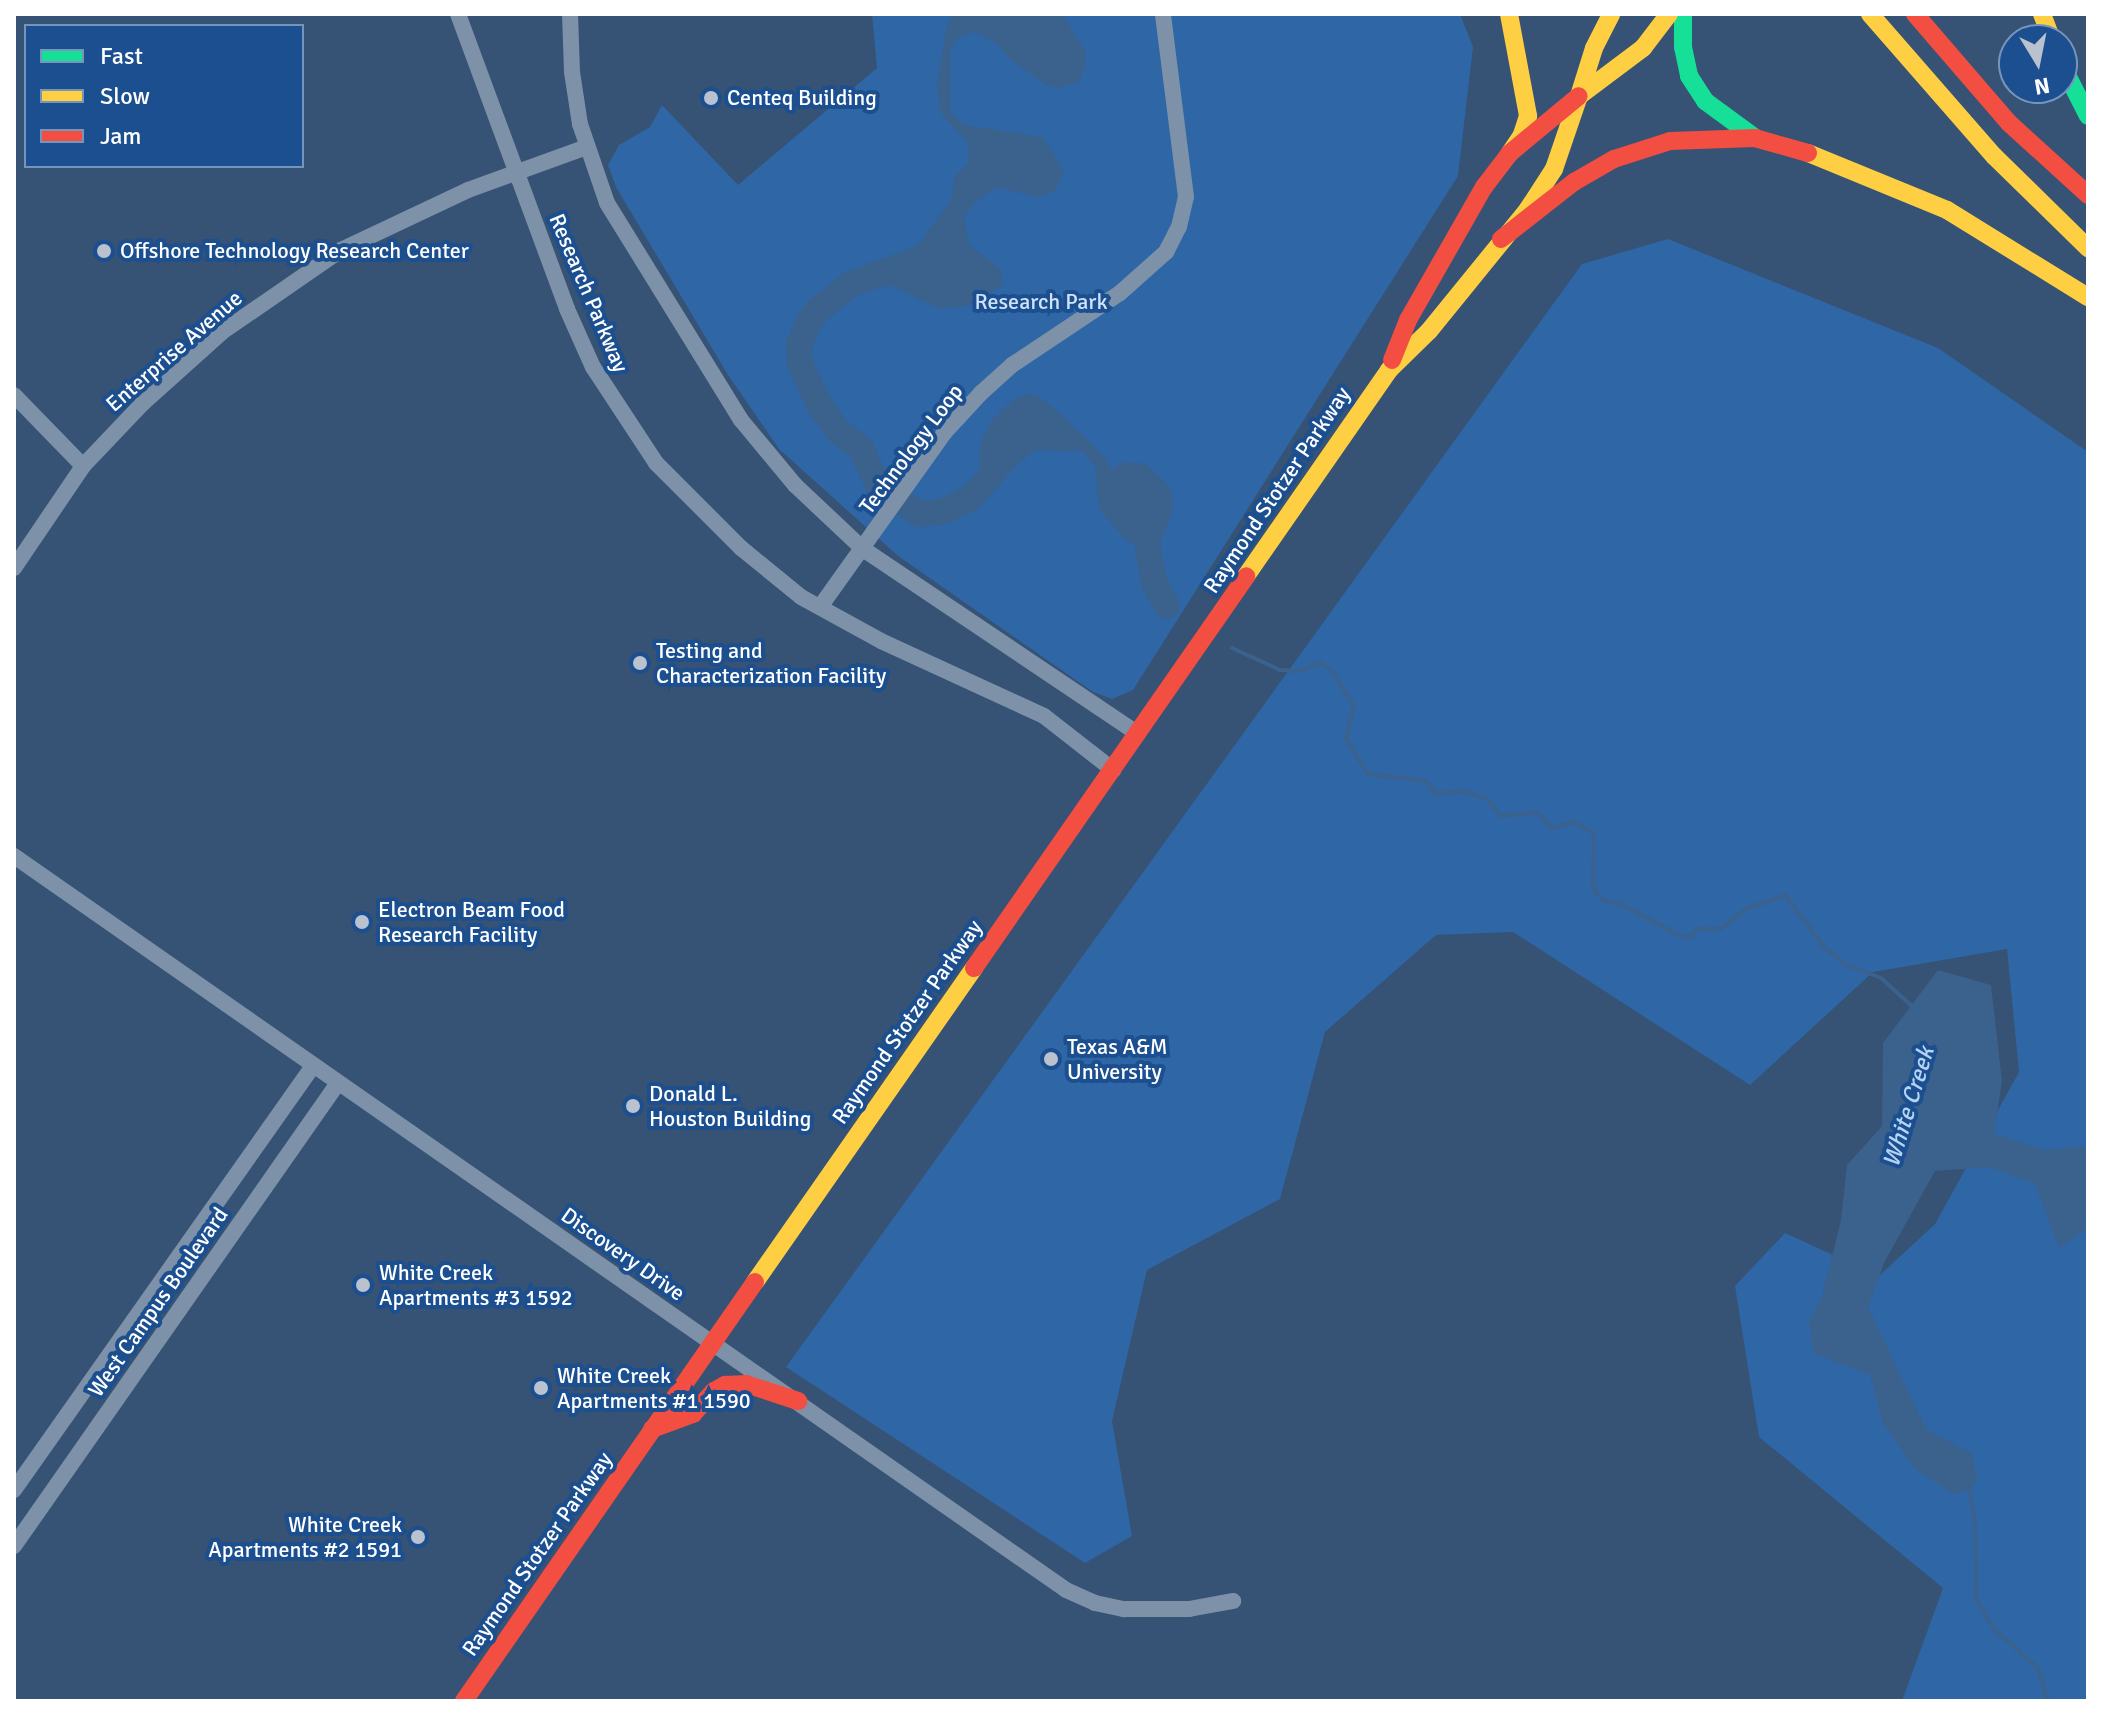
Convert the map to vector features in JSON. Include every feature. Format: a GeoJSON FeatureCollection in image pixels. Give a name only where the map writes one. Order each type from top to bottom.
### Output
{"type":"FeatureCollection","features":[{"type":"Feature","properties":{"kind":"main road"},"geometry":{"type":"LineString","coordinates":[[1509,14],[1528,116],[1522,135],[1510,153]]}},
{"type":"Feature","properties":{"kind":"main road","name":"Raymond Stotzer Parkway"},"geometry":{"type":"LineString","coordinates":[[464,1701],[1389,370],[1429,331],[1528,209],[1554,169],[1594,48],[1611,14]]}},
{"type":"Feature","properties":{"kind":"main road","name":"Raymond Stotzer Parkway"},"geometry":{"type":"LineString","coordinates":[[1389,370],[1408,320],[1438,273],[1484,187],[1510,153],[1635,55],[1669,14]]}},
{"type":"Feature","properties":{"kind":"main road"},"geometry":{"type":"LineString","coordinates":[[1683,14],[1683,47],[1689,76],[1705,101],[1755,138]]}},
{"type":"Feature","properties":{"kind":"main road"},"geometry":{"type":"LineString","coordinates":[[1870,14],[1994,156],[2088,248]]}},
{"type":"Feature","properties":{"kind":"main road"},"geometry":{"type":"LineString","coordinates":[[1915,14],[2009,123],[2088,195]]}},
{"type":"Feature","properties":{"kind":"main road"},"geometry":{"type":"LineString","coordinates":[[2078,96],[2088,116]]}},
{"type":"Feature","properties":{"kind":"main road"},"geometry":{"type":"LineString","coordinates":[[1501,239],[1574,182],[1628,154],[1670,141],[1755,138],[1825,158],[1947,210],[2004,242],[2088,297]]}},
{"type":"Feature","properties":{"kind":"main road"},"geometry":{"type":"LineString","coordinates":[[652,1429],[693,1414],[714,1391],[725,1385],[746,1384],[798,1401]]}},
{"type":"Feature","properties":{"kind":"street","name":"Research Parkway"},"geometry":{"type":"LineString","coordinates":[[458,14],[567,309],[593,367],[656,463],[700,511],[792,591],[881,641],[1044,716],[1113,770]]}},
{"type":"Feature","properties":{"kind":"street"},"geometry":{"type":"LineString","coordinates":[[570,14],[572,72],[587,147],[607,203],[622,232],[741,420],[795,485],[863,549],[1138,734]]}},
{"type":"Feature","properties":{"kind":"street","name":"Technology Loop"},"geometry":{"type":"LineString","coordinates":[[820,607],[944,433],[981,393],[1012,365],[1120,293],[1166,252],[1179,227],[1186,197],[1163,14]]}},
{"type":"Feature","properties":{"kind":"street","name":"Enterprise Avenue"},"geometry":{"type":"LineString","coordinates":[[14,568],[83,466],[143,403],[222,332],[341,250],[514,172],[587,147]]}},
{"type":"Feature","properties":{"kind":"street"},"geometry":{"type":"LineString","coordinates":[[14,395],[83,466]]}},
{"type":"Feature","properties":{"kind":"street","name":"Discovery Drive"},"geometry":{"type":"LineString","coordinates":[[14,856],[1081,1597],[1138,1610],[1189,1609],[1233,1601]]}},
{"type":"Feature","properties":{"kind":"street","name":"West Campus Boulevard"},"geometry":{"type":"LineString","coordinates":[[14,1490],[313,1066]]}},
{"type":"Feature","properties":{"kind":"street","name":"West Campus Boulevard"},"geometry":{"type":"LineString","coordinates":[[14,1546],[338,1083]]}},
{"type":"Feature","properties":{"kind":"street"},"geometry":{"type":"LineString","coordinates":[[227,1190],[251,1206]]}},
{"type":"Feature","properties":{"kind":"green space","name":"Research Park"},"geometry":{"type":"Polygon","coordinates":[[[872,14],[1460,14],[1473,47],[1458,176],[1133,690],[1112,699],[1093,692],[898,556],[779,449],[728,375],[616,187],[608,165],[619,145],[650,127],[662,105],[738,185],[877,68],[872,14]]]}},
{"type":"Feature","properties":{"kind":"green space"},"geometry":{"type":"Polygon","coordinates":[[[1668,239],[1938,348],[2088,452],[2088,1701],[1902,1701],[1943,1588],[1759,1437],[1735,1286],[1785,1233],[1879,1276],[1935,1224],[2019,1072],[2007,949],[1873,972],[1750,1085],[1513,932],[1436,935],[1325,1032],[1280,1199],[1147,1270],[1112,1421],[1132,1536],[1085,1563],[786,1367],[1582,264],[1668,239]]]}},
{"type":"Feature","properties":{"kind":"water"},"geometry":{"type":"Polygon","coordinates":[[[955,14],[1062,14],[1086,52],[1079,81],[1060,88],[1046,85],[1011,60],[996,43],[976,32],[958,37],[950,51],[950,112],[964,125],[1043,137],[1064,172],[1054,192],[1037,197],[997,187],[975,202],[964,216],[969,244],[1001,270],[1003,284],[972,305],[939,309],[892,286],[851,284],[852,276],[866,264],[917,246],[951,201],[955,176],[968,163],[969,144],[940,112],[937,82],[948,21],[955,14]]]}},
{"type":"Feature","properties":{"kind":"water"},"geometry":{"type":"Polygon","coordinates":[[[1026,394],[1038,396],[1061,414],[1104,456],[1111,469],[1126,462],[1146,464],[1170,487],[1173,509],[1159,545],[1161,575],[1154,582],[1148,575],[1140,548],[1126,540],[1099,509],[1095,466],[1082,451],[1035,450],[999,480],[986,476],[979,461],[981,440],[993,419],[1013,400],[1026,394]]]}},
{"type":"Feature","properties":{"kind":"water"},"geometry":{"type":"Polygon","coordinates":[[[1938,970],[1991,985],[2002,1081],[1994,1134],[2045,1150],[2088,1146],[2088,1228],[2059,1248],[2035,1184],[1990,1167],[1935,1171],[1884,1263],[1868,1307],[1926,1429],[1972,1454],[1977,1480],[1969,1490],[1954,1494],[1915,1469],[1882,1421],[1870,1375],[1814,1353],[1809,1320],[1822,1297],[1841,1220],[1847,1165],[1882,1126],[1883,1043],[1938,970]]]}},
{"type":"Feature","properties":{"kind":"waterway","name":"White Creek"},"geometry":{"type":"LineString","coordinates":[[884,273],[851,284],[820,308],[808,323],[799,345],[800,364],[820,406],[838,431],[861,449],[879,487],[920,514],[944,511],[971,498],[1013,449]]}},
{"type":"Feature","properties":{"kind":"waterway","name":"White Creek"},"geometry":{"type":"LineString","coordinates":[[1148,549],[1154,582],[1167,606]]}},
{"type":"Feature","properties":{"kind":"waterway","name":"White Creek"},"geometry":{"type":"LineString","coordinates":[[1232,648],[1280,670],[1298,671],[1320,663],[1330,668],[1354,706],[1346,739],[1368,774],[1426,781],[1434,794],[1463,791],[1487,799],[1501,816],[1538,812],[1552,828],[1574,822],[1594,833],[1593,889],[1604,900],[1621,904],[1682,937],[1692,936],[1697,929],[1722,928],[1746,909],[1785,895],[1825,948],[1847,965],[1881,978],[1914,1008]]}},
{"type":"Feature","properties":{"kind":"waterway","name":"White Creek"},"geometry":{"type":"LineString","coordinates":[[1969,1487],[1975,1520],[1976,1599],[1994,1629],[2038,1668],[2048,1701]]}},
{"type":"Feature","properties":{"kind":"traffic: fast"},"geometry":{"type":"LineString","coordinates":[[1683,14],[1683,47],[1689,76],[1705,101],[1754,137]]}},
{"type":"Feature","properties":{"kind":"traffic: fast"},"geometry":{"type":"LineString","coordinates":[[2078,96],[2088,116]]}},
{"type":"Feature","properties":{"kind":"traffic: slow"},"geometry":{"type":"LineString","coordinates":[[1509,14],[1528,116],[1522,135],[1510,153]]}},
{"type":"Feature","properties":{"kind":"traffic: slow"},"geometry":{"type":"LineString","coordinates":[[1579,96],[1594,48],[1611,14]]}},
{"type":"Feature","properties":{"kind":"traffic: slow"},"geometry":{"type":"LineString","coordinates":[[1579,96],[1643,48],[1669,14]]}},
{"type":"Feature","properties":{"kind":"traffic: slow"},"geometry":{"type":"LineString","coordinates":[[1870,14],[1994,156],[2088,248]]}},
{"type":"Feature","properties":{"kind":"traffic: slow"},"geometry":{"type":"LineString","coordinates":[[2042,14],[2046,24]]}},
{"type":"Feature","properties":{"kind":"traffic: slow"},"geometry":{"type":"LineString","coordinates":[[1246,576],[1389,370],[1429,331],[1528,209],[1554,169],[1579,96]]}},
{"type":"Feature","properties":{"kind":"traffic: slow"},"geometry":{"type":"LineString","coordinates":[[1808,153],[1947,210],[2088,297]]}},
{"type":"Feature","properties":{"kind":"traffic: slow"},"geometry":{"type":"LineString","coordinates":[[755,1282],[974,968]]}},
{"type":"Feature","properties":{"kind":"traffic: jam"},"geometry":{"type":"LineString","coordinates":[[1915,14],[2009,123],[2088,195]]}},
{"type":"Feature","properties":{"kind":"traffic: jam"},"geometry":{"type":"LineString","coordinates":[[1392,360],[1408,320],[1484,187],[1510,153],[1579,96]]}},
{"type":"Feature","properties":{"kind":"traffic: jam"},"geometry":{"type":"LineString","coordinates":[[1501,239],[1574,182],[1614,159],[1670,141],[1755,138],[1808,153]]}},
{"type":"Feature","properties":{"kind":"traffic: jam"},"geometry":{"type":"LineString","coordinates":[[974,968],[1246,576]]}},
{"type":"Feature","properties":{"kind":"traffic: jam"},"geometry":{"type":"LineString","coordinates":[[464,1701],[755,1282]]}},
{"type":"Feature","properties":{"kind":"traffic: jam"},"geometry":{"type":"LineString","coordinates":[[652,1429],[693,1414],[714,1391],[725,1385],[746,1384],[798,1401]]}},
{"type":"Feature","properties":{"kind":"place","name":"Centeq Building"},"geometry":{"type":"Point","coordinates":[711,98]}},
{"type":"Feature","properties":{"kind":"place","name":"Offshore Technology Research Center"},"geometry":{"type":"Point","coordinates":[104,251]}},
{"type":"Feature","properties":{"kind":"place","name":"Testing and Characterization Facility"},"geometry":{"type":"Point","coordinates":[640,663]}},
{"type":"Feature","properties":{"kind":"place","name":"Electron Beam Food Research Facility"},"geometry":{"type":"Point","coordinates":[362,922]}},
{"type":"Feature","properties":{"kind":"place","name":"Texas A&M University"},"geometry":{"type":"Point","coordinates":[1051,1059]}},
{"type":"Feature","properties":{"kind":"place","name":"Donald L. Houston Building"},"geometry":{"type":"Point","coordinates":[633,1106]}},
{"type":"Feature","properties":{"kind":"place","name":"White Creek Apartments #3 1592"},"geometry":{"type":"Point","coordinates":[363,1285]}},
{"type":"Feature","properties":{"kind":"place","name":"White Creek Apartments #1 1590"},"geometry":{"type":"Point","coordinates":[541,1388]}},
{"type":"Feature","properties":{"kind":"place","name":"White Creek Apartments #2 1591"},"geometry":{"type":"Point","coordinates":[418,1537]}}]}
